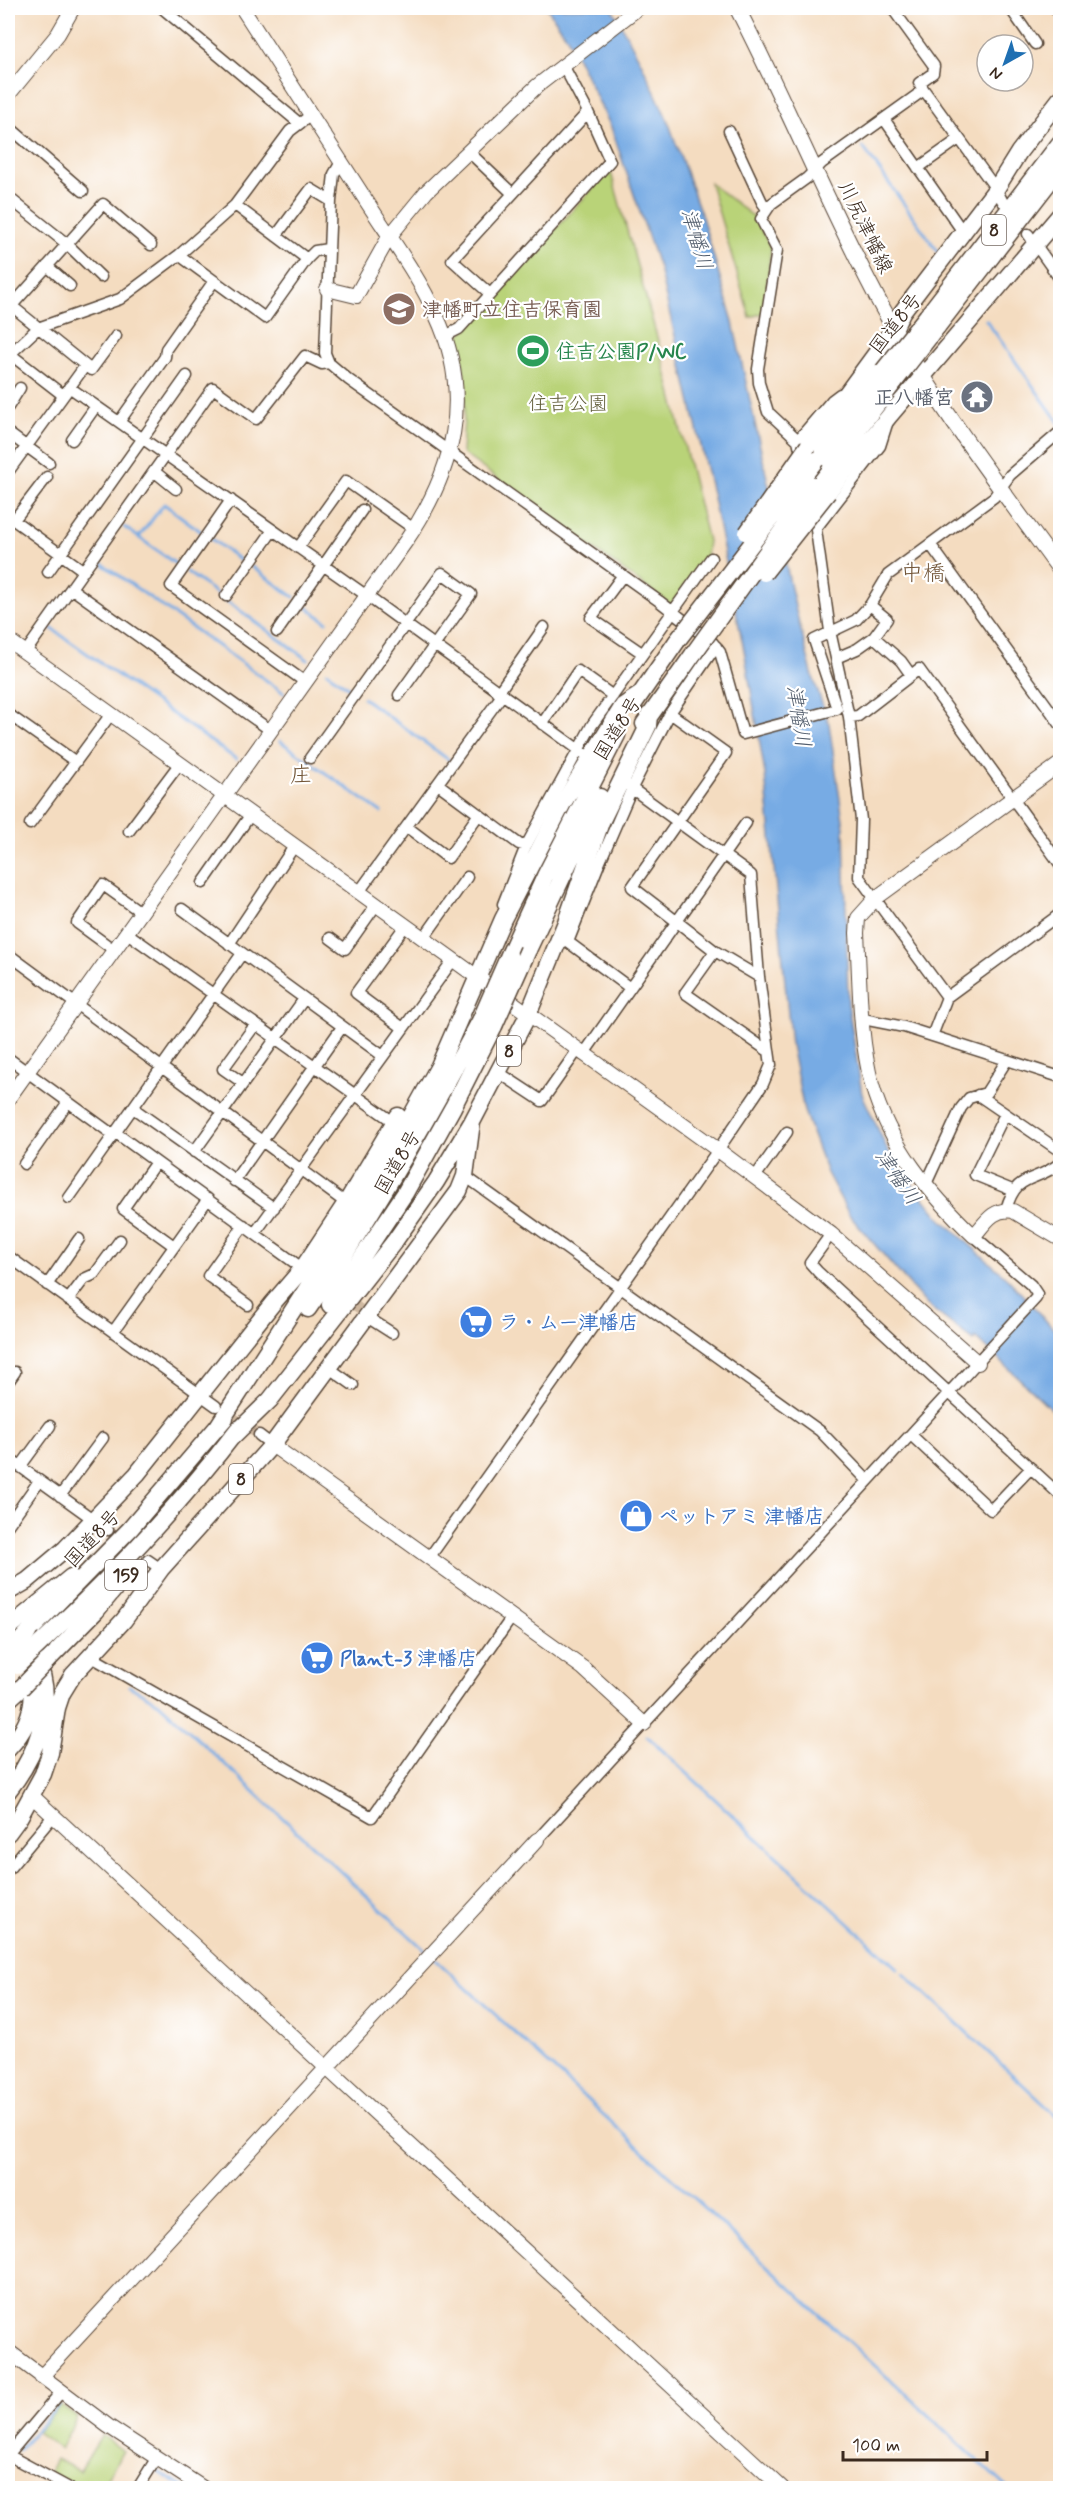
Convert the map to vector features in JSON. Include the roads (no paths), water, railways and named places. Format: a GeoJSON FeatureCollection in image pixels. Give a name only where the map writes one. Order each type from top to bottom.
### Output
{"type":"FeatureCollection","features":[{"type":"Feature","properties":{"kind":"highway"},"geometry":{"type":"LineString","coordinates":[[808,449],[894,329],[902,312],[963,232],[1000,196],[1008,171],[1018,152],[1060,99]]}},
{"type":"Feature","properties":{"kind":"highway"},"geometry":{"type":"LineString","coordinates":[[1008,171],[1014,171],[1060,118]]}},
{"type":"Feature","properties":{"kind":"highway","name":"国道8号"},"geometry":{"type":"LineString","coordinates":[[932,322],[1060,143]]}},
{"type":"Feature","properties":{"kind":"highway","name":"国道8号"},"geometry":{"type":"LineString","coordinates":[[36,1637],[218,1426],[287,1338],[344,1258],[528,950],[604,790],[649,715],[728,606],[821,488],[889,376],[1060,168]]}},
{"type":"Feature","properties":{"kind":"highway"},"geometry":{"type":"LineString","coordinates":[[821,488],[924,376],[1044,227],[1060,201]]}},
{"type":"Feature","properties":{"kind":"highway"},"geometry":{"type":"LineString","coordinates":[[1036,237],[1060,215]]}},
{"type":"Feature","properties":{"kind":"highway","name":"国道8号"},"geometry":{"type":"LineString","coordinates":[[10,1662],[36,1637],[102,1584],[231,1438],[308,1337],[405,1193],[453,1107],[487,1022],[509,955],[592,782],[638,696],[677,641],[720,587],[722,571],[729,558],[808,449],[889,376]]}},
{"type":"Feature","properties":{"kind":"highway","name":"8"},"geometry":{"type":"LineString","coordinates":[[218,1426],[368,1194],[439,1066],[503,920],[563,803],[623,706],[638,696]]}},
{"type":"Feature","properties":{"kind":"highway","name":"8"},"geometry":{"type":"LineString","coordinates":[[231,1438],[270,1400],[394,1242],[436,1182],[472,1122],[564,940],[598,831],[648,726],[649,715]]}},
{"type":"Feature","properties":{"kind":"highway","name":"8"},"geometry":{"type":"LineString","coordinates":[[8,1592],[27,1581],[101,1526],[137,1474],[201,1396],[273,1302],[305,1270],[395,1123],[452,1023],[460,1016]]}},
{"type":"Feature","properties":{"kind":"highway","name":"8"},"geometry":{"type":"LineString","coordinates":[[8,1833],[32,1796],[50,1753],[57,1708],[62,1693],[73,1675],[141,1598],[155,1564],[329,1368],[365,1314],[427,1245],[459,1191],[465,1176],[472,1122]]}},
{"type":"Feature","properties":{"kind":"highway","name":"159"},"geometry":{"type":"LineString","coordinates":[[10,1624],[84,1566],[165,1480],[181,1469]]}},
{"type":"Feature","properties":{"kind":"highway","name":"159"},"geometry":{"type":"LineString","coordinates":[[8,1700],[96,1611],[191,1497],[195,1481]]}},
{"type":"Feature","properties":{"kind":"highway"},"geometry":{"type":"LineString","coordinates":[[8,1791],[32,1755],[44,1710],[42,1678],[37,1662],[29,1645],[10,1624]]}},
{"type":"Feature","properties":{"kind":"highway"},"geometry":{"type":"LineString","coordinates":[[8,1638],[21,1652],[29,1668],[33,1688],[27,1723],[8,1749]]}},
{"type":"Feature","properties":{"kind":"main road","name":"川尻津幡線"},"geometry":{"type":"LineString","coordinates":[[737,8],[814,170],[894,329],[1000,487],[1060,570]]}},
{"type":"Feature","properties":{"kind":"street"},"geometry":{"type":"LineString","coordinates":[[8,95],[58,34],[74,8]]}},
{"type":"Feature","properties":{"kind":"street"},"geometry":{"type":"LineString","coordinates":[[162,8],[299,123]]}},
{"type":"Feature","properties":{"kind":"street"},"geometry":{"type":"LineString","coordinates":[[8,1099],[414,529],[433,498],[450,451],[454,428],[455,390],[452,363],[445,336],[425,293],[242,8]]}},
{"type":"Feature","properties":{"kind":"street"},"geometry":{"type":"LineString","coordinates":[[892,8],[934,66],[933,73],[919,83],[1000,196]]}},
{"type":"Feature","properties":{"kind":"street"},"geometry":{"type":"LineString","coordinates":[[1010,8],[1027,33]]}},
{"type":"Feature","properties":{"kind":"street"},"geometry":{"type":"LineString","coordinates":[[1056,8],[1060,14]]}},
{"type":"Feature","properties":{"kind":"street"},"geometry":{"type":"LineString","coordinates":[[327,289],[356,296],[389,237],[426,192],[566,63],[633,12]]}},
{"type":"Feature","properties":{"kind":"street"},"geometry":{"type":"LineString","coordinates":[[445,336],[459,329],[610,161],[566,63]]}},
{"type":"Feature","properties":{"kind":"street"},"geometry":{"type":"LineString","coordinates":[[924,90],[814,170],[767,209],[761,219],[777,250],[758,369],[759,383],[768,412],[808,449],[830,631],[849,717],[861,820],[859,877],[948,997]]}},
{"type":"Feature","properties":{"kind":"street"},"geometry":{"type":"LineString","coordinates":[[490,294],[452,260],[588,111]]}},
{"type":"Feature","properties":{"kind":"street"},"geometry":{"type":"LineString","coordinates":[[311,115],[290,131],[235,205],[179,255],[120,299],[38,328],[8,355],[66,391],[96,406],[324,566],[582,752]]}},
{"type":"Feature","properties":{"kind":"street"},"geometry":{"type":"LineString","coordinates":[[884,119],[963,232]]}},
{"type":"Feature","properties":{"kind":"street"},"geometry":{"type":"LineString","coordinates":[[8,126],[83,191]]}},
{"type":"Feature","properties":{"kind":"street"},"geometry":{"type":"LineString","coordinates":[[729,131],[767,209]]}},
{"type":"Feature","properties":{"kind":"street"},"geometry":{"type":"LineString","coordinates":[[918,168],[959,139]]}},
{"type":"Feature","properties":{"kind":"street"},"geometry":{"type":"LineString","coordinates":[[468,151],[512,193]]}},
{"type":"Feature","properties":{"kind":"street"},"geometry":{"type":"LineString","coordinates":[[341,162],[334,174],[328,249],[325,353],[330,363],[349,380],[623,575],[716,646],[720,652],[743,734],[837,709],[814,640],[856,620],[870,605],[888,575],[994,497],[1010,475],[1060,432]]}},
{"type":"Feature","properties":{"kind":"street"},"geometry":{"type":"LineString","coordinates":[[276,236],[311,189],[331,201]]}},
{"type":"Feature","properties":{"kind":"street"},"geometry":{"type":"LineString","coordinates":[[8,197],[67,244],[101,277]]}},
{"type":"Feature","properties":{"kind":"street"},"geometry":{"type":"LineString","coordinates":[[114,343],[91,370],[9,306],[103,204],[151,245]]}},
{"type":"Feature","properties":{"kind":"street"},"geometry":{"type":"LineString","coordinates":[[235,205],[307,259]]}},
{"type":"Feature","properties":{"kind":"street"},"geometry":{"type":"LineString","coordinates":[[1036,237],[1060,279]]}},
{"type":"Feature","properties":{"kind":"street"},"geometry":{"type":"LineString","coordinates":[[179,255],[266,318],[315,250],[328,249]]}},
{"type":"Feature","properties":{"kind":"street"},"geometry":{"type":"LineString","coordinates":[[47,266],[70,286]]}},
{"type":"Feature","properties":{"kind":"street"},"geometry":{"type":"LineString","coordinates":[[118,422],[165,357],[166,349],[214,281]]}},
{"type":"Feature","properties":{"kind":"street"},"geometry":{"type":"LineString","coordinates":[[25,653],[213,388],[256,419],[305,356],[322,364],[330,363]]}},
{"type":"Feature","properties":{"kind":"street"},"geometry":{"type":"LineString","coordinates":[[8,472],[85,366]]}},
{"type":"Feature","properties":{"kind":"street"},"geometry":{"type":"LineString","coordinates":[[48,572],[187,376]]}},
{"type":"Feature","properties":{"kind":"street"},"geometry":{"type":"LineString","coordinates":[[8,406],[20,388]]}},
{"type":"Feature","properties":{"kind":"street"},"geometry":{"type":"LineString","coordinates":[[72,440],[96,406]]}},
{"type":"Feature","properties":{"kind":"street"},"geometry":{"type":"LineString","coordinates":[[817,527],[880,446],[890,415]]}},
{"type":"Feature","properties":{"kind":"street"},"geometry":{"type":"LineString","coordinates":[[8,434],[49,463]]}},
{"type":"Feature","properties":{"kind":"street"},"geometry":{"type":"LineString","coordinates":[[155,472],[176,489]]}},
{"type":"Feature","properties":{"kind":"street"},"geometry":{"type":"LineString","coordinates":[[47,477],[11,518],[84,571]]}},
{"type":"Feature","properties":{"kind":"street"},"geometry":{"type":"LineString","coordinates":[[298,548],[346,481],[414,529]]}},
{"type":"Feature","properties":{"kind":"street"},"geometry":{"type":"LineString","coordinates":[[231,500],[171,586],[305,682]]}},
{"type":"Feature","properties":{"kind":"street"},"geometry":{"type":"LineString","coordinates":[[277,632],[362,510]]}},
{"type":"Feature","properties":{"kind":"street"},"geometry":{"type":"LineString","coordinates":[[226,596],[273,530]]}},
{"type":"Feature","properties":{"kind":"street"},"geometry":{"type":"LineString","coordinates":[[930,544],[1060,724]]}},
{"type":"Feature","properties":{"kind":"street"},"geometry":{"type":"LineString","coordinates":[[503,920],[498,917],[526,846],[582,752],[592,725],[711,558]]}},
{"type":"Feature","properties":{"kind":"street"},"geometry":{"type":"LineString","coordinates":[[310,758],[442,573],[471,594],[399,695]]}},
{"type":"Feature","properties":{"kind":"street"},"geometry":{"type":"LineString","coordinates":[[623,575],[591,618],[642,653]]}},
{"type":"Feature","properties":{"kind":"street"},"geometry":{"type":"LineString","coordinates":[[72,589],[270,730]]}},
{"type":"Feature","properties":{"kind":"street"},"geometry":{"type":"LineString","coordinates":[[836,658],[857,649],[874,638],[887,619],[870,605]]}},
{"type":"Feature","properties":{"kind":"street"},"geometry":{"type":"LineString","coordinates":[[359,892],[438,784],[544,627]]}},
{"type":"Feature","properties":{"kind":"street"},"geometry":{"type":"LineString","coordinates":[[874,638],[901,661],[911,675]]}},
{"type":"Feature","properties":{"kind":"street"},"geometry":{"type":"LineString","coordinates":[[8,640],[755,1177],[831,1234],[978,1363]]}},
{"type":"Feature","properties":{"kind":"street"},"geometry":{"type":"LineString","coordinates":[[630,988],[564,940],[599,864],[629,787],[670,713],[716,646]]}},
{"type":"Feature","properties":{"kind":"street"},"geometry":{"type":"LineString","coordinates":[[849,717],[858,716],[919,669],[1060,864]]}},
{"type":"Feature","properties":{"kind":"street"},"geometry":{"type":"LineString","coordinates":[[542,724],[578,671],[613,696]]}},
{"type":"Feature","properties":{"kind":"street"},"geometry":{"type":"LineString","coordinates":[[670,713],[726,753],[632,887],[715,951],[759,977]]}},
{"type":"Feature","properties":{"kind":"street"},"geometry":{"type":"LineString","coordinates":[[8,714],[76,762]]}},
{"type":"Feature","properties":{"kind":"street"},"geometry":{"type":"LineString","coordinates":[[30,824],[111,714]]}},
{"type":"Feature","properties":{"kind":"street"},"geometry":{"type":"LineString","coordinates":[[129,831],[180,764]]}},
{"type":"Feature","properties":{"kind":"street"},"geometry":{"type":"LineString","coordinates":[[41,2377],[1034,1302],[1037,1294],[1031,1285],[974,1236],[926,1184],[900,1148],[883,1114],[872,1085],[863,1019],[856,933],[858,918],[876,898],[1060,764]]}},
{"type":"Feature","properties":{"kind":"street"},"geometry":{"type":"LineString","coordinates":[[438,784],[519,844],[526,846]]}},
{"type":"Feature","properties":{"kind":"street"},"geometry":{"type":"LineString","coordinates":[[429,1558],[718,1150],[763,1084],[771,1065],[759,977],[751,875],[629,787]]}},
{"type":"Feature","properties":{"kind":"street"},"geometry":{"type":"LineString","coordinates":[[202,883],[251,814]]}},
{"type":"Feature","properties":{"kind":"street"},"geometry":{"type":"LineString","coordinates":[[407,827],[448,858],[479,814]]}},
{"type":"Feature","properties":{"kind":"street"},"geometry":{"type":"LineString","coordinates":[[498,1072],[542,1101],[630,988],[746,823]]}},
{"type":"Feature","properties":{"kind":"street"},"geometry":{"type":"LineString","coordinates":[[229,944],[295,845]]}},
{"type":"Feature","properties":{"kind":"street"},"geometry":{"type":"LineString","coordinates":[[423,939],[467,877]]}},
{"type":"Feature","properties":{"kind":"street"},"geometry":{"type":"LineString","coordinates":[[114,950],[77,923],[103,885],[142,913]]}},
{"type":"Feature","properties":{"kind":"street"},"geometry":{"type":"LineString","coordinates":[[330,938],[345,949],[376,905]]}},
{"type":"Feature","properties":{"kind":"street"},"geometry":{"type":"LineString","coordinates":[[182,909],[383,1056]]}},
{"type":"Feature","properties":{"kind":"street"},"geometry":{"type":"LineString","coordinates":[[932,1036],[948,997],[1060,914]]}},
{"type":"Feature","properties":{"kind":"street"},"geometry":{"type":"LineString","coordinates":[[403,1028],[356,993],[405,926]]}},
{"type":"Feature","properties":{"kind":"street"},"geometry":{"type":"LineString","coordinates":[[127,933],[395,1123]]}},
{"type":"Feature","properties":{"kind":"street"},"geometry":{"type":"LineString","coordinates":[[715,951],[685,993],[768,1051]]}},
{"type":"Feature","properties":{"kind":"street"},"geometry":{"type":"LineString","coordinates":[[8,954],[346,1203]]}},
{"type":"Feature","properties":{"kind":"street"},"geometry":{"type":"LineString","coordinates":[[69,1198],[242,955]]}},
{"type":"Feature","properties":{"kind":"street"},"geometry":{"type":"LineString","coordinates":[[255,1233],[453,960]]}},
{"type":"Feature","properties":{"kind":"street"},"geometry":{"type":"LineString","coordinates":[[194,1152],[304,999]]}},
{"type":"Feature","properties":{"kind":"street"},"geometry":{"type":"LineString","coordinates":[[863,1019],[904,1027],[1060,1077]]}},
{"type":"Feature","properties":{"kind":"street"},"geometry":{"type":"LineString","coordinates":[[243,1083],[223,1069],[255,1025]]}},
{"type":"Feature","properties":{"kind":"street"},"geometry":{"type":"LineString","coordinates":[[234,1181],[342,1027]]}},
{"type":"Feature","properties":{"kind":"street"},"geometry":{"type":"LineString","coordinates":[[8,1058],[108,1131],[116,1132],[305,1270]]}},
{"type":"Feature","properties":{"kind":"street"},"geometry":{"type":"LineString","coordinates":[[926,1184],[961,1108],[969,1098],[986,1093],[1007,1060]]}},
{"type":"Feature","properties":{"kind":"street"},"geometry":{"type":"LineString","coordinates":[[978,1095],[1060,1151]]}},
{"type":"Feature","properties":{"kind":"street"},"geometry":{"type":"LineString","coordinates":[[24,1164],[68,1102]]}},
{"type":"Feature","properties":{"kind":"street"},"geometry":{"type":"LineString","coordinates":[[133,1108],[273,1208]]}},
{"type":"Feature","properties":{"kind":"street"},"geometry":{"type":"LineString","coordinates":[[1005,1114],[975,1175],[1012,1190]]}},
{"type":"Feature","properties":{"kind":"street"},"geometry":{"type":"LineString","coordinates":[[755,1177],[787,1132]]}},
{"type":"Feature","properties":{"kind":"street"},"geometry":{"type":"LineString","coordinates":[[156,1162],[123,1209],[174,1246]]}},
{"type":"Feature","properties":{"kind":"street"},"geometry":{"type":"LineString","coordinates":[[1006,1210],[1012,1190],[1024,1180],[1046,1173],[1060,1163]]}},
{"type":"Feature","properties":{"kind":"street"},"geometry":{"type":"LineString","coordinates":[[465,1176],[820,1431],[868,1481]]}},
{"type":"Feature","properties":{"kind":"street"},"geometry":{"type":"LineString","coordinates":[[113,1332],[208,1199]]}},
{"type":"Feature","properties":{"kind":"street"},"geometry":{"type":"LineString","coordinates":[[974,1236],[994,1213],[1006,1210],[1013,1211],[1060,1239]]}},
{"type":"Feature","properties":{"kind":"street"},"geometry":{"type":"LineString","coordinates":[[244,1225],[208,1276],[248,1305]]}},
{"type":"Feature","properties":{"kind":"street"},"geometry":{"type":"LineString","coordinates":[[831,1234],[810,1263],[1060,1495]]}},
{"type":"Feature","properties":{"kind":"street"},"geometry":{"type":"LineString","coordinates":[[47,1285],[79,1239]]}},
{"type":"Feature","properties":{"kind":"street"},"geometry":{"type":"LineString","coordinates":[[68,1300],[84,1279],[95,1274],[120,1240]]}},
{"type":"Feature","properties":{"kind":"street"},"geometry":{"type":"LineString","coordinates":[[8,1256],[216,1406]]}},
{"type":"Feature","properties":{"kind":"street"},"geometry":{"type":"LineString","coordinates":[[365,1314],[392,1333]]}},
{"type":"Feature","properties":{"kind":"street"},"geometry":{"type":"LineString","coordinates":[[329,1368],[353,1385]]}},
{"type":"Feature","properties":{"kind":"street"},"geometry":{"type":"LineString","coordinates":[[8,1382],[15,1372]]}},
{"type":"Feature","properties":{"kind":"street"},"geometry":{"type":"LineString","coordinates":[[20,1467],[50,1426]]}},
{"type":"Feature","properties":{"kind":"street"},"geometry":{"type":"LineString","coordinates":[[911,1435],[992,1510],[1031,1468]]}},
{"type":"Feature","properties":{"kind":"street"},"geometry":{"type":"LineString","coordinates":[[60,1496],[103,1438]]}},
{"type":"Feature","properties":{"kind":"street"},"geometry":{"type":"LineString","coordinates":[[266,1440],[583,1668],[644,1724]]}},
{"type":"Feature","properties":{"kind":"street"},"geometry":{"type":"LineString","coordinates":[[8,1458],[101,1526]]}},
{"type":"Feature","properties":{"kind":"street"},"geometry":{"type":"LineString","coordinates":[[8,1525],[39,1481]]}},
{"type":"Feature","properties":{"kind":"street"},"geometry":{"type":"LineString","coordinates":[[90,1656],[372,1816],[512,1617]]}},
{"type":"Feature","properties":{"kind":"street"},"geometry":{"type":"LineString","coordinates":[[32,1796],[782,2488]]}},
{"type":"Feature","properties":{"kind":"street"},"geometry":{"type":"LineString","coordinates":[[8,1870],[54,1815]]}},
{"type":"Feature","properties":{"kind":"street"},"geometry":{"type":"LineString","coordinates":[[8,2351],[61,2392],[156,2459],[203,2488]]}},
{"type":"Feature","properties":{"kind":"street"},"geometry":{"type":"LineString","coordinates":[[61,2392],[8,2455],[69,2488]]}},
{"type":"Feature","properties":{"kind":"street"},"geometry":{"type":"LineString","coordinates":[[138,2488],[156,2459]]}},
{"type":"Feature","properties":{"kind":"water","name":"津幡川"},"geometry":{"type":"Polygon","coordinates":[[[547,8],[612,8],[641,62],[668,121],[702,217],[732,318],[796,611],[813,677],[829,724],[844,827],[848,1003],[862,1094],[891,1157],[939,1217],[1008,1279],[1060,1336],[1060,1417],[976,1338],[974,1341],[927,1305],[850,1216],[827,1173],[804,1111],[791,1045],[765,774],[745,655],[712,493],[659,268],[611,127],[567,37],[547,8]]]}},
{"type":"Feature","properties":{"kind":"waterway"},"geometry":{"type":"LineString","coordinates":[[863,147],[939,253]]}},
{"type":"Feature","properties":{"kind":"waterway"},"geometry":{"type":"LineString","coordinates":[[986,320],[1060,424]]}},
{"type":"Feature","properties":{"kind":"waterway"},"geometry":{"type":"LineString","coordinates":[[139,537],[164,504],[203,533]]}},
{"type":"Feature","properties":{"kind":"waterway"},"geometry":{"type":"LineString","coordinates":[[124,527],[180,567]]}},
{"type":"Feature","properties":{"kind":"waterway"},"geometry":{"type":"LineString","coordinates":[[210,538],[241,561]]}},
{"type":"Feature","properties":{"kind":"waterway"},"geometry":{"type":"LineString","coordinates":[[97,560],[284,693]]}},
{"type":"Feature","properties":{"kind":"waterway"},"geometry":{"type":"LineString","coordinates":[[252,567],[294,597]]}},
{"type":"Feature","properties":{"kind":"waterway"},"geometry":{"type":"LineString","coordinates":[[187,572],[308,660]]}},
{"type":"Feature","properties":{"kind":"waterway"},"geometry":{"type":"LineString","coordinates":[[304,605],[327,622]]}},
{"type":"Feature","properties":{"kind":"waterway"},"geometry":{"type":"LineString","coordinates":[[51,628],[236,759]]}},
{"type":"Feature","properties":{"kind":"waterway"},"geometry":{"type":"LineString","coordinates":[[327,672],[353,691]]}},
{"type":"Feature","properties":{"kind":"waterway"},"geometry":{"type":"LineString","coordinates":[[363,698],[449,760]]}},
{"type":"Feature","properties":{"kind":"waterway"},"geometry":{"type":"LineString","coordinates":[[280,741],[381,812]]}},
{"type":"Feature","properties":{"kind":"waterway"},"geometry":{"type":"LineString","coordinates":[[129,1686],[159,1703],[427,1952]]}},
{"type":"Feature","properties":{"kind":"waterway"},"geometry":{"type":"LineString","coordinates":[[647,1736],[898,1969]]}},
{"type":"Feature","properties":{"kind":"waterway"},"geometry":{"type":"LineString","coordinates":[[434,1958],[1007,2488]]}},
{"type":"Feature","properties":{"kind":"waterway"},"geometry":{"type":"LineString","coordinates":[[903,1973],[1060,2119]]}},
{"type":"Feature","properties":{"kind":"waterway"},"geometry":{"type":"LineString","coordinates":[[19,2450],[59,2405]]}},
{"type":"Feature","properties":{"kind":"waterway"},"geometry":{"type":"LineString","coordinates":[[158,2472],[185,2488]]}},
{"type":"Feature","properties":{"kind":"tunnel"},"geometry":{"type":"LineString","coordinates":[[343,1297],[360,1309]]}},
{"type":"Feature","properties":{"kind":"tunnel"},"geometry":{"type":"LineString","coordinates":[[222,1410],[259,1435]]}},
{"type":"Feature","properties":{"kind":"tunnel"},"geometry":{"type":"LineString","coordinates":[[108,1530],[148,1560]]}},
{"type":"Feature","properties":{"kind":"place","name":"津幡町立住吉保育園"},"geometry":{"type":"Point","coordinates":[399,309]}},
{"type":"Feature","properties":{"kind":"place","name":"住吉公園P/WC"},"geometry":{"type":"Point","coordinates":[533,351]}},
{"type":"Feature","properties":{"kind":"place","name":"正八幡宮"},"geometry":{"type":"Point","coordinates":[977,397]}},
{"type":"Feature","properties":{"kind":"place","name":"ラ・ムー津幡店"},"geometry":{"type":"Point","coordinates":[476,1322]}},
{"type":"Feature","properties":{"kind":"place","name":"ペットアミ 津幡店"},"geometry":{"type":"Point","coordinates":[636,1516]}},
{"type":"Feature","properties":{"kind":"place","name":"Plant-3 津幡店"},"geometry":{"type":"Point","coordinates":[317,1658]}},
{"type":"Feature","properties":{"kind":"district","name":"中橋"},"geometry":{"type":"Point","coordinates":[923,572]}},
{"type":"Feature","properties":{"kind":"district","name":"庄"},"geometry":{"type":"Point","coordinates":[301,774]}},
{"type":"Feature","properties":{"kind":"park label","name":"住吉公園"},"geometry":{"type":"Point","coordinates":[568,403]}}]}
